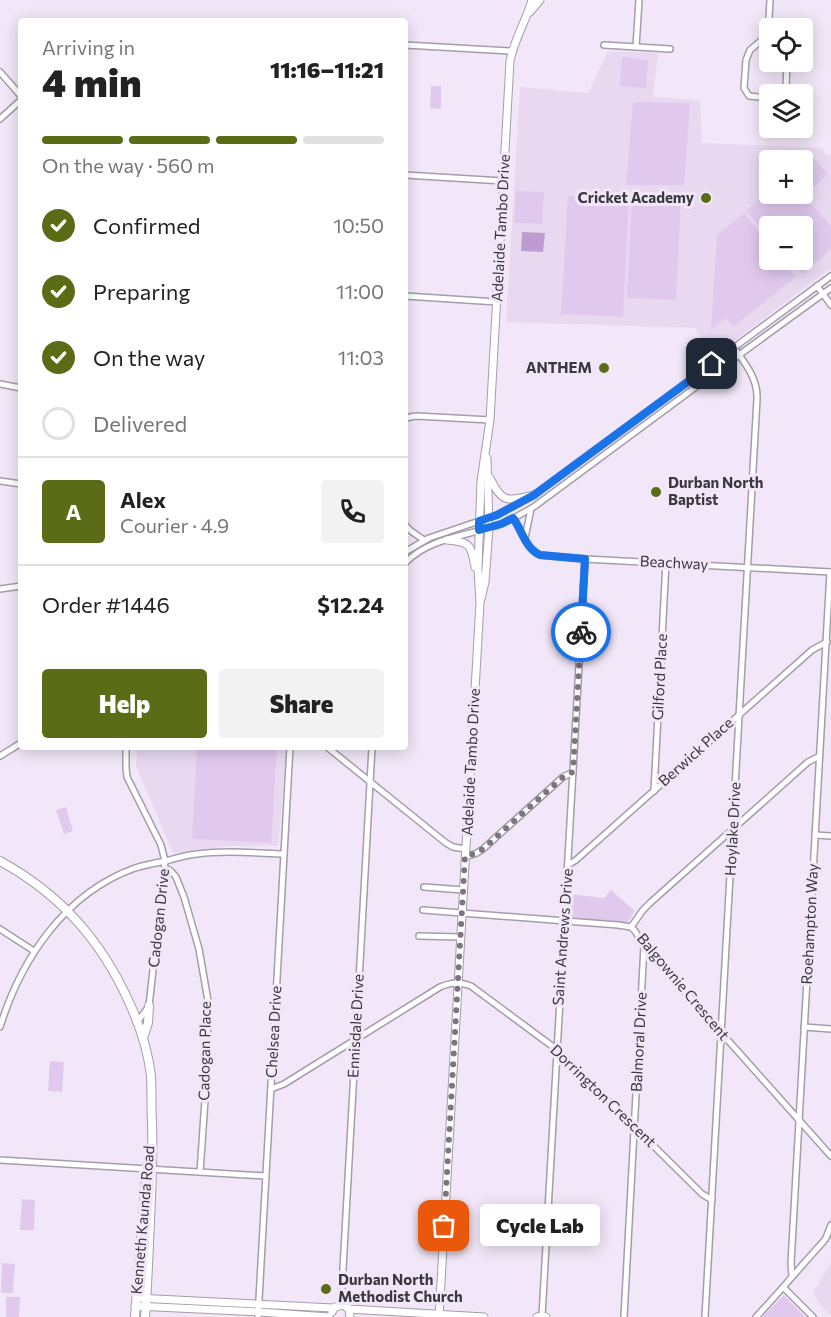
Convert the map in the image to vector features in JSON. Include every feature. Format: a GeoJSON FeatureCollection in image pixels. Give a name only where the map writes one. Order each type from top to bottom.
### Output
{"type":"FeatureCollection","features":[{"type":"Feature","properties":{"kind":"main road","name":"Kenneth Kaunda Road"},"geometry":{"type":"LineString","coordinates":[[0,861],[35,883],[68,911],[90,936],[111,965],[138,1021],[150,1075],[152,1122],[145,1317]]}},
{"type":"Feature","properties":{"kind":"main road"},"geometry":{"type":"LineString","coordinates":[[143,1038],[148,1023],[149,1006]]}},
{"type":"Feature","properties":{"kind":"main road","name":"Kenneth Kaunda Road"},"geometry":{"type":"LineString","coordinates":[[135,1317],[150,1169]]}},
{"type":"Feature","properties":{"kind":"street","name":"Adelaide Tambo Drive"},"geometry":{"type":"LineString","coordinates":[[439,1315],[480,603],[478,581],[480,481],[490,420],[512,51],[529,14],[532,0]]}},
{"type":"Feature","properties":{"kind":"street","name":"Adelaide Tambo Drive"},"geometry":{"type":"LineString","coordinates":[[529,14],[540,0]]}},
{"type":"Feature","properties":{"kind":"street"},"geometry":{"type":"LineString","coordinates":[[636,47],[639,0]]}},
{"type":"Feature","properties":{"kind":"street"},"geometry":{"type":"LineString","coordinates":[[770,0],[770,18]]}},
{"type":"Feature","properties":{"kind":"street"},"geometry":{"type":"LineString","coordinates":[[408,45],[512,51]]}},
{"type":"Feature","properties":{"kind":"street"},"geometry":{"type":"LineString","coordinates":[[604,45],[670,48]]}},
{"type":"Feature","properties":{"kind":"street"},"geometry":{"type":"LineString","coordinates":[[759,45],[748,54],[744,88],[749,96],[759,97]]}},
{"type":"Feature","properties":{"kind":"street"},"geometry":{"type":"LineString","coordinates":[[0,72],[18,94]]}},
{"type":"Feature","properties":{"kind":"street"},"geometry":{"type":"LineString","coordinates":[[0,119],[18,101]]}},
{"type":"Feature","properties":{"kind":"street"},"geometry":{"type":"LineString","coordinates":[[408,175],[503,181]]}},
{"type":"Feature","properties":{"kind":"street"},"geometry":{"type":"LineString","coordinates":[[408,550],[424,540],[509,510],[534,495],[831,276]]}},
{"type":"Feature","properties":{"kind":"street"},"geometry":{"type":"LineString","coordinates":[[817,286],[831,305]]}},
{"type":"Feature","properties":{"kind":"street"},"geometry":{"type":"LineString","coordinates":[[408,559],[426,548],[513,518],[531,508],[831,288]]}},
{"type":"Feature","properties":{"kind":"street"},"geometry":{"type":"LineString","coordinates":[[408,296],[496,302]]}},
{"type":"Feature","properties":{"kind":"street","name":"Hoylake Drive"},"geometry":{"type":"LineString","coordinates":[[705,1317],[758,391],[753,376],[734,348]]}},
{"type":"Feature","properties":{"kind":"street"},"geometry":{"type":"LineString","coordinates":[[0,384],[18,387]]}},
{"type":"Feature","properties":{"kind":"street"},"geometry":{"type":"LineString","coordinates":[[408,418],[417,416],[490,420]]}},
{"type":"Feature","properties":{"kind":"street","name":"Adelaide Tambo Drive"},"geometry":{"type":"LineString","coordinates":[[480,603],[485,582],[489,527],[487,446]]}},
{"type":"Feature","properties":{"kind":"street"},"geometry":{"type":"LineString","coordinates":[[562,474],[568,482]]}},
{"type":"Feature","properties":{"kind":"street"},"geometry":{"type":"LineString","coordinates":[[489,475],[497,493],[503,497],[512,500],[534,495]]}},
{"type":"Feature","properties":{"kind":"street"},"geometry":{"type":"LineString","coordinates":[[0,481],[18,484]]}},
{"type":"Feature","properties":{"kind":"street"},"geometry":{"type":"LineString","coordinates":[[525,539],[531,508]]}},
{"type":"Feature","properties":{"kind":"street","name":"Beachway"},"geometry":{"type":"LineString","coordinates":[[513,518],[534,552],[540,555],[830,572]]}},
{"type":"Feature","properties":{"kind":"street"},"geometry":{"type":"LineString","coordinates":[[408,528],[424,540]]}},
{"type":"Feature","properties":{"kind":"street"},"geometry":{"type":"LineString","coordinates":[[411,531],[413,546]]}},
{"type":"Feature","properties":{"kind":"street"},"geometry":{"type":"LineString","coordinates":[[447,540],[458,541],[471,548],[478,581]]}},
{"type":"Feature","properties":{"kind":"street","name":"Saint Andrews Drive"},"geometry":{"type":"LineString","coordinates":[[542,1317],[585,559]]}},
{"type":"Feature","properties":{"kind":"street","name":"Gilford Place"},"geometry":{"type":"LineString","coordinates":[[654,791],[666,562]]}},
{"type":"Feature","properties":{"kind":"street","name":"Roehampton Way"},"geometry":{"type":"LineString","coordinates":[[792,1276],[818,758],[830,572]]}},
{"type":"Feature","properties":{"kind":"street"},"geometry":{"type":"LineString","coordinates":[[0,589],[18,586]]}},
{"type":"Feature","properties":{"kind":"street","name":"Berwick Place"},"geometry":{"type":"LineString","coordinates":[[568,865],[812,650],[827,642]]}},
{"type":"Feature","properties":{"kind":"street"},"geometry":{"type":"LineString","coordinates":[[0,756],[18,745]]}},
{"type":"Feature","properties":{"kind":"street","name":"Cadogan Drive"},"geometry":{"type":"LineString","coordinates":[[126,750],[127,777],[161,845],[165,861],[149,1006],[138,1021]]}},
{"type":"Feature","properties":{"kind":"street","name":"Chelsea Drive"},"geometry":{"type":"LineString","coordinates":[[259,1311],[290,750]]}},
{"type":"Feature","properties":{"kind":"street"},"geometry":{"type":"LineString","coordinates":[[331,750],[446,843],[465,853],[477,853],[483,849],[563,777],[573,772]]}},
{"type":"Feature","properties":{"kind":"street","name":"Ennisdale Drive"},"geometry":{"type":"LineString","coordinates":[[337,1307],[356,1039],[372,750]]}},
{"type":"Feature","properties":{"kind":"street","name":"Balgownie Crescent"},"geometry":{"type":"LineString","coordinates":[[818,758],[808,762],[650,903],[631,927],[644,946],[831,1156]]}},
{"type":"Feature","properties":{"kind":"street"},"geometry":{"type":"LineString","coordinates":[[815,835],[831,836]]}},
{"type":"Feature","properties":{"kind":"street"},"geometry":{"type":"LineString","coordinates":[[0,1026],[13,990],[34,951],[68,911],[102,885],[134,869],[194,854],[284,854]]}},
{"type":"Feature","properties":{"kind":"street","name":"Cadogan Place"},"geometry":{"type":"LineString","coordinates":[[165,868],[176,877],[184,897],[199,949],[208,1001],[207,1071],[200,1172]]}},
{"type":"Feature","properties":{"kind":"street"},"geometry":{"type":"LineString","coordinates":[[424,887],[463,890]]}},
{"type":"Feature","properties":{"kind":"street"},"geometry":{"type":"LineString","coordinates":[[423,910],[631,927]]}},
{"type":"Feature","properties":{"kind":"street"},"geometry":{"type":"LineString","coordinates":[[0,929],[34,951]]}},
{"type":"Feature","properties":{"kind":"street"},"geometry":{"type":"LineString","coordinates":[[419,936],[461,938]]}},
{"type":"Feature","properties":{"kind":"street","name":"Balmoral Drive"},"geometry":{"type":"LineString","coordinates":[[624,1317],[644,946]]}},
{"type":"Feature","properties":{"kind":"street"},"geometry":{"type":"LineString","coordinates":[[271,1089],[284,1084],[440,987],[458,982]]}},
{"type":"Feature","properties":{"kind":"street","name":"Dorrington Crescent"},"geometry":{"type":"LineString","coordinates":[[458,982],[471,986],[556,1048],[702,1194],[712,1200]]}},
{"type":"Feature","properties":{"kind":"street"},"geometry":{"type":"LineString","coordinates":[[804,1028],[831,1029]]}},
{"type":"Feature","properties":{"kind":"street"},"geometry":{"type":"LineString","coordinates":[[0,1160],[266,1176]]}},
{"type":"Feature","properties":{"kind":"street"},"geometry":{"type":"LineString","coordinates":[[756,1317],[826,1238],[831,1226]]}},
{"type":"Feature","properties":{"kind":"street"},"geometry":{"type":"LineString","coordinates":[[791,1263],[801,1266]]}},
{"type":"Feature","properties":{"kind":"street"},"geometry":{"type":"LineString","coordinates":[[784,1288],[813,1317]]}},
{"type":"Feature","properties":{"kind":"street"},"geometry":{"type":"LineString","coordinates":[[135,1302],[330,1317],[337,1307]]}},
{"type":"Feature","properties":{"kind":"street"},"geometry":{"type":"LineString","coordinates":[[259,1311],[345,1306],[349,1313],[484,1317]]}},
{"type":"Feature","properties":{"kind":"shaded area"},"geometry":{"type":"Polygon","coordinates":[[[608,51],[658,53],[653,97],[700,100],[703,143],[821,148],[827,155],[831,154],[831,268],[714,356],[695,328],[506,322],[520,87],[588,93],[608,51]]]}},
{"type":"Feature","properties":{"kind":"shaded area"},"geometry":{"type":"Polygon","coordinates":[[[622,57],[648,60],[646,88],[620,86],[622,57]]]}},
{"type":"Feature","properties":{"kind":"shaded area"},"geometry":{"type":"Polygon","coordinates":[[[431,86],[441,86],[441,109],[430,108],[431,86]]]}},
{"type":"Feature","properties":{"kind":"shaded area"},"geometry":{"type":"Polygon","coordinates":[[[633,102],[690,103],[684,185],[626,185],[633,102]]]}},
{"type":"Feature","properties":{"kind":"shaded area"},"geometry":{"type":"Polygon","coordinates":[[[813,158],[828,174],[813,188],[813,158]]]}},
{"type":"Feature","properties":{"kind":"shaded area"},"geometry":{"type":"Polygon","coordinates":[[[516,191],[544,192],[542,224],[514,223],[516,191]]]}},
{"type":"Feature","properties":{"kind":"shaded area"},"geometry":{"type":"Polygon","coordinates":[[[568,196],[629,199],[623,317],[561,314],[568,196]]]}},
{"type":"Feature","properties":{"kind":"shaded area"},"geometry":{"type":"Polygon","coordinates":[[[632,196],[681,199],[676,300],[627,298],[632,196]]]}},
{"type":"Feature","properties":{"kind":"shaded area"},"geometry":{"type":"Polygon","coordinates":[[[759,199],[759,204],[811,204],[831,226],[831,249],[813,265],[813,216],[759,216],[759,226],[746,211],[759,199]]]}},
{"type":"Feature","properties":{"kind":"shaded area"},"geometry":{"type":"Polygon","coordinates":[[[744,213],[759,232],[759,270],[790,270],[796,277],[733,327],[726,318],[711,330],[717,235],[744,213]]]}},
{"type":"Feature","properties":{"kind":"shaded area"},"geometry":{"type":"Polygon","coordinates":[[[522,232],[545,233],[543,252],[521,251],[522,232]]]}},
{"type":"Feature","properties":{"kind":"shaded area"},"geometry":{"type":"Polygon","coordinates":[[[137,750],[287,750],[278,846],[226,846],[173,853],[136,766],[137,750]]]}},
{"type":"Feature","properties":{"kind":"shaded area"},"geometry":{"type":"Polygon","coordinates":[[[197,750],[277,750],[271,843],[192,839],[197,750]]]}},
{"type":"Feature","properties":{"kind":"shaded area"},"geometry":{"type":"Polygon","coordinates":[[[66,807],[73,831],[64,834],[56,810],[66,807]]]}},
{"type":"Feature","properties":{"kind":"shaded area"},"geometry":{"type":"Polygon","coordinates":[[[611,890],[635,911],[627,923],[568,919],[569,894],[604,898],[611,890]]]}},
{"type":"Feature","properties":{"kind":"shaded area"},"geometry":{"type":"Polygon","coordinates":[[[50,1061],[64,1062],[62,1092],[48,1091],[50,1061]]]}},
{"type":"Feature","properties":{"kind":"shaded area"},"geometry":{"type":"Polygon","coordinates":[[[22,1199],[35,1200],[34,1230],[20,1230],[22,1199]]]}},
{"type":"Feature","properties":{"kind":"shaded area"},"geometry":{"type":"Polygon","coordinates":[[[831,1262],[831,1316],[813,1293],[831,1262]]]}},
{"type":"Feature","properties":{"kind":"shaded area"},"geometry":{"type":"Polygon","coordinates":[[[2,1263],[15,1264],[13,1293],[1,1293],[2,1263]]]}},
{"type":"Feature","properties":{"kind":"shaded area"},"geometry":{"type":"Polygon","coordinates":[[[784,1295],[805,1317],[762,1317],[784,1295]]]}},
{"type":"Feature","properties":{"kind":"shaded area"},"geometry":{"type":"Polygon","coordinates":[[[6,1297],[20,1297],[19,1317],[6,1317],[6,1297]]]}},
{"type":"Feature","properties":{"kind":"way so far"},"geometry":{"type":"LineString","coordinates":[[444,1226],[465,856],[483,849],[563,777],[573,772],[581,632]]}},
{"type":"Feature","properties":{"kind":"place","name":"Cricket Academy"},"geometry":{"type":"Point","coordinates":[706,198]}},
{"type":"Feature","properties":{"kind":"place","name":"ANTHEM"},"geometry":{"type":"Point","coordinates":[604,368]}},
{"type":"Feature","properties":{"kind":"place","name":"Durban North Baptist"},"geometry":{"type":"Point","coordinates":[656,492]}},
{"type":"Feature","properties":{"kind":"place","name":"Cycle Lab"},"geometry":{"type":"Point","coordinates":[444,1226]}},
{"type":"Feature","properties":{"kind":"place","name":"Durban North Methodist Church"},"geometry":{"type":"Point","coordinates":[326,1289]}},
{"type":"Feature","properties":{"kind":"route"},"geometry":{"type":"LineString","coordinates":[[581,632],[585,559],[540,555],[534,552],[513,518],[479,530],[479,521],[497,515],[534,495],[712,364]]}}]}
